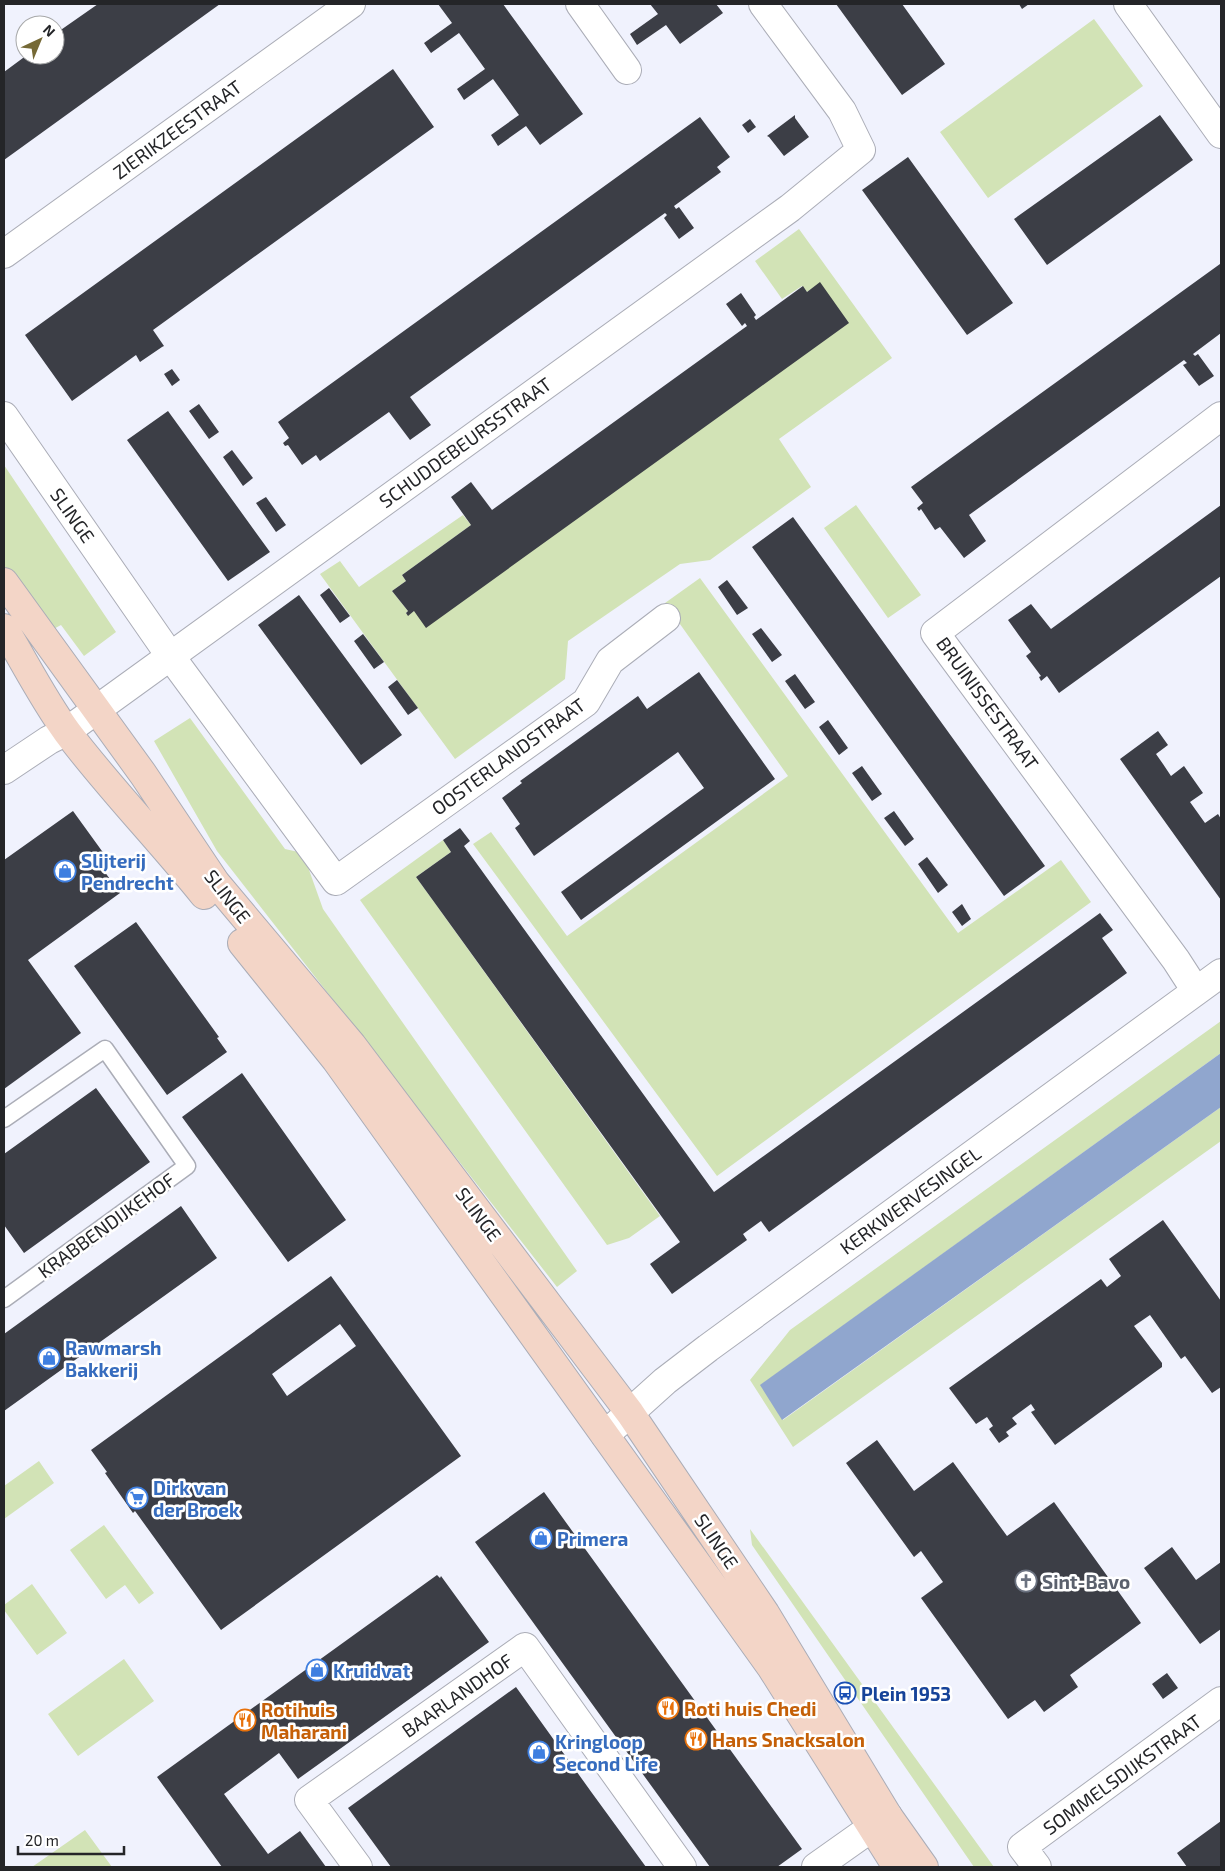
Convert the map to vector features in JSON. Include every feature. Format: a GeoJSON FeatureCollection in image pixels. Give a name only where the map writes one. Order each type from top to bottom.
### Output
{"type":"FeatureCollection","features":[{"type":"Feature","properties":{"kind":"street","name":"ZIERIKZEESTRAAT"},"geometry":{"type":"LineString","coordinates":[[4,254],[351,4]]}},
{"type":"Feature","properties":{"kind":"street"},"geometry":{"type":"LineString","coordinates":[[580,4],[627,70]]}},
{"type":"Feature","properties":{"kind":"street","name":"SCHUDDEBEURSSTRAAT"},"geometry":{"type":"LineString","coordinates":[[4,770],[49,740],[67,731],[171,657],[790,208],[861,150],[842,111],[763,4]]}},
{"type":"Feature","properties":{"kind":"street"},"geometry":{"type":"LineString","coordinates":[[1128,4],[1221,134]]}},
{"type":"Feature","properties":{"kind":"street","name":"SLINGE"},"geometry":{"type":"LineString","coordinates":[[4,416],[171,657],[336,881]]}},
{"type":"Feature","properties":{"kind":"street","name":"BRUINISSESTRAAT"},"geometry":{"type":"LineString","coordinates":[[1196,991],[1176,960],[935,633],[1221,416]]}},
{"type":"Feature","properties":{"kind":"street","name":"SLINGE"},"geometry":{"type":"LineString","coordinates":[[4,582],[96,710],[216,883],[352,1045],[630,1413],[765,1613],[879,1822],[897,1867]]}},
{"type":"Feature","properties":{"kind":"street","name":"OOSTERLANDSTRAAT"},"geometry":{"type":"LineString","coordinates":[[336,881],[586,702],[610,661],[666,618]]}},
{"type":"Feature","properties":{"kind":"street","name":"SLINGE"},"geometry":{"type":"LineString","coordinates":[[4,628],[27,665],[40,691],[67,731],[114,791],[166,848],[336,1060],[879,1822],[924,1867]]}},
{"type":"Feature","properties":{"kind":"street","name":"KERKWERVESINGEL"},"geometry":{"type":"LineString","coordinates":[[605,1435],[665,1381],[708,1348],[1221,973]]}},
{"type":"Feature","properties":{"kind":"street","name":"BAARLANDHOF"},"geometry":{"type":"LineString","coordinates":[[358,1867],[309,1800],[525,1647],[682,1867]]}},
{"type":"Feature","properties":{"kind":"street","name":"SOMMELSDIJKSTRAAT"},"geometry":{"type":"LineString","coordinates":[[1030,1857],[1221,1701]]}},
{"type":"Feature","properties":{"kind":"street"},"geometry":{"type":"LineString","coordinates":[[816,1867],[879,1822]]}},
{"type":"Feature","properties":{"kind":"lane","name":"KRABBENDIJKEHOF"},"geometry":{"type":"LineString","coordinates":[[4,1119],[105,1049],[187,1166],[4,1300]]}},
{"type":"Feature","properties":{"kind":"green space"},"geometry":{"type":"Polygon","coordinates":[[[1094,19],[1143,86],[988,198],[940,132],[1094,19]]]}},
{"type":"Feature","properties":{"kind":"green space"},"geometry":{"type":"Polygon","coordinates":[[[799,229],[892,358],[779,439],[811,487],[710,560],[680,564],[568,641],[565,679],[455,759],[320,574],[340,561],[359,587],[463,515],[471,525],[402,575],[406,581],[392,591],[408,611],[406,613],[408,615],[414,611],[820,283],[807,292],[802,286],[782,299],[755,261],[799,229]]]}},
{"type":"Feature","properties":{"kind":"green space"},"geometry":{"type":"Polygon","coordinates":[[[4,465],[116,632],[84,656],[61,625],[48,632],[4,571],[4,465]]]}},
{"type":"Feature","properties":{"kind":"green space"},"geometry":{"type":"Polygon","coordinates":[[[856,505],[921,595],[888,618],[824,528],[856,505]]]}},
{"type":"Feature","properties":{"kind":"green space"},"geometry":{"type":"Polygon","coordinates":[[[700,578],[958,933],[1061,860],[1091,902],[717,1176],[473,844],[491,832],[567,936],[788,776],[665,603],[700,578]]]}},
{"type":"Feature","properties":{"kind":"green space"},"geometry":{"type":"Polygon","coordinates":[[[190,718],[285,849],[303,853],[323,909],[577,1271],[557,1287],[217,851],[154,741],[190,718]]]}},
{"type":"Feature","properties":{"kind":"green space"},"geometry":{"type":"Polygon","coordinates":[[[443,840],[451,852],[416,877],[660,1216],[629,1238],[607,1245],[360,900],[443,840]]]}},
{"type":"Feature","properties":{"kind":"green space"},"geometry":{"type":"Polygon","coordinates":[[[1221,1021],[1221,1053],[761,1385],[783,1420],[1221,1107],[1221,1141],[793,1447],[750,1380],[790,1330],[1221,1021]]]}},
{"type":"Feature","properties":{"kind":"green space"},"geometry":{"type":"Polygon","coordinates":[[[39,1461],[54,1483],[4,1519],[4,1486],[39,1461]]]}},
{"type":"Feature","properties":{"kind":"green space"},"geometry":{"type":"Polygon","coordinates":[[[104,1525],[154,1593],[139,1604],[125,1585],[106,1599],[70,1550],[104,1525]]]}},
{"type":"Feature","properties":{"kind":"green space"},"geometry":{"type":"Polygon","coordinates":[[[750,1529],[994,1867],[974,1867],[752,1545],[750,1529]]]}},
{"type":"Feature","properties":{"kind":"green space"},"geometry":{"type":"Polygon","coordinates":[[[32,1584],[67,1633],[37,1655],[4,1610],[4,1605],[32,1584]]]}},
{"type":"Feature","properties":{"kind":"green space"},"geometry":{"type":"Polygon","coordinates":[[[124,1659],[154,1701],[78,1756],[48,1714],[124,1659]]]}},
{"type":"Feature","properties":{"kind":"green space"},"geometry":{"type":"Polygon","coordinates":[[[85,1830],[112,1867],[32,1867],[85,1830]]]}},
{"type":"Feature","properties":{"kind":"water"},"geometry":{"type":"Polygon","coordinates":[[[1221,1053],[1221,1107],[782,1420],[760,1385],[1221,1053]]]}},
{"type":"Feature","properties":{"kind":"building"},"geometry":{"type":"Polygon","coordinates":[[[98,4],[220,4],[4,160],[4,72],[15,64],[65,65],[65,27],[98,4]]]}},
{"type":"Feature","properties":{"kind":"building"},"geometry":{"type":"Polygon","coordinates":[[[438,4],[503,4],[583,114],[540,145],[526,126],[498,146],[491,135],[519,115],[493,79],[464,100],[457,89],[485,69],[459,33],[431,53],[424,43],[452,23],[438,4]]]}},
{"type":"Feature","properties":{"kind":"building"},"geometry":{"type":"Polygon","coordinates":[[[650,4],[716,4],[723,13],[680,44],[666,25],[637,45],[630,34],[658,14],[650,4]]]}},
{"type":"Feature","properties":{"kind":"building"},"geometry":{"type":"Polygon","coordinates":[[[836,4],[902,4],[945,64],[902,95],[836,4]]]}},
{"type":"Feature","properties":{"kind":"building"},"geometry":{"type":"Polygon","coordinates":[[[1019,4],[1029,4],[1022,9],[1019,4]]]}},
{"type":"Feature","properties":{"kind":"building"},"geometry":{"type":"Polygon","coordinates":[[[393,69],[434,127],[153,330],[164,346],[140,362],[136,355],[72,401],[25,335],[393,69]]]}},
{"type":"Feature","properties":{"kind":"building"},"geometry":{"type":"Polygon","coordinates":[[[795,115],[795,118],[809,137],[784,156],[767,136],[795,115]]]}},
{"type":"Feature","properties":{"kind":"building"},"geometry":{"type":"Polygon","coordinates":[[[1160,115],[1193,160],[1047,265],[1014,219],[1160,115]]]}},
{"type":"Feature","properties":{"kind":"building"},"geometry":{"type":"Polygon","coordinates":[[[700,117],[730,157],[717,167],[721,172],[674,206],[676,209],[679,207],[694,228],[679,239],[664,218],[667,215],[665,213],[410,397],[431,425],[410,440],[389,412],[320,461],[316,455],[302,465],[288,445],[285,446],[283,443],[289,438],[278,422],[700,117]]]}},
{"type":"Feature","properties":{"kind":"building"},"geometry":{"type":"Polygon","coordinates":[[[750,119],[756,127],[748,133],[742,125],[750,119]]]}},
{"type":"Feature","properties":{"kind":"building"},"geometry":{"type":"Polygon","coordinates":[[[908,157],[1013,303],[967,335],[862,190],[908,157]]]}},
{"type":"Feature","properties":{"kind":"building"},"geometry":{"type":"Polygon","coordinates":[[[1220,264],[1221,333],[1193,354],[1195,356],[1198,354],[1214,376],[1199,386],[1183,365],[1187,363],[1184,360],[969,515],[986,541],[964,558],[940,527],[935,530],[921,509],[919,511],[917,508],[923,503],[911,487],[1220,264]]]}},
{"type":"Feature","properties":{"kind":"building"},"geometry":{"type":"Polygon","coordinates":[[[820,282],[849,323],[426,628],[414,611],[408,616],[406,613],[408,611],[392,591],[406,581],[402,575],[471,525],[451,497],[471,482],[492,510],[747,326],[745,323],[742,326],[726,304],[741,293],[756,315],[754,317],[756,320],[803,286],[807,292],[820,282]]]}},
{"type":"Feature","properties":{"kind":"building"},"geometry":{"type":"Polygon","coordinates":[[[172,369],[180,380],[172,386],[164,374],[172,369]]]}},
{"type":"Feature","properties":{"kind":"building"},"geometry":{"type":"Polygon","coordinates":[[[199,404],[219,432],[209,439],[189,411],[199,404]]]}},
{"type":"Feature","properties":{"kind":"building"},"geometry":{"type":"Polygon","coordinates":[[[168,411],[270,552],[228,581],[127,440],[168,411]]]}},
{"type":"Feature","properties":{"kind":"building"},"geometry":{"type":"Polygon","coordinates":[[[232,450],[253,478],[243,486],[223,457],[232,450]]]}},
{"type":"Feature","properties":{"kind":"building"},"geometry":{"type":"Polygon","coordinates":[[[266,497],[286,525],[276,532],[256,503],[266,497]]]}},
{"type":"Feature","properties":{"kind":"building"},"geometry":{"type":"Polygon","coordinates":[[[1221,505],[1221,576],[1059,693],[1047,676],[1041,681],[1039,677],[1041,676],[1026,656],[1031,652],[1008,620],[1031,604],[1051,629],[1221,505]]]}},
{"type":"Feature","properties":{"kind":"building"},"geometry":{"type":"Polygon","coordinates":[[[793,517],[1045,866],[1004,896],[752,547],[793,517]]]}},
{"type":"Feature","properties":{"kind":"building"},"geometry":{"type":"Polygon","coordinates":[[[727,580],[748,608],[737,615],[718,587],[727,580]]]}},
{"type":"Feature","properties":{"kind":"building"},"geometry":{"type":"Polygon","coordinates":[[[329,588],[350,616],[340,623],[320,595],[329,588]]]}},
{"type":"Feature","properties":{"kind":"building"},"geometry":{"type":"Polygon","coordinates":[[[299,595],[402,735],[361,765],[258,625],[299,595]]]}},
{"type":"Feature","properties":{"kind":"building"},"geometry":{"type":"Polygon","coordinates":[[[761,628],[782,655],[772,662],[752,634],[761,628]]]}},
{"type":"Feature","properties":{"kind":"building"},"geometry":{"type":"Polygon","coordinates":[[[363,634],[384,662],[374,669],[354,641],[363,634]]]}},
{"type":"Feature","properties":{"kind":"building"},"geometry":{"type":"Polygon","coordinates":[[[699,672],[775,779],[581,920],[561,892],[704,788],[678,752],[534,856],[515,828],[520,824],[502,798],[522,783],[520,781],[638,696],[647,709],[699,672]]]}},
{"type":"Feature","properties":{"kind":"building"},"geometry":{"type":"Polygon","coordinates":[[[795,674],[815,702],[805,709],[785,681],[795,674]]]}},
{"type":"Feature","properties":{"kind":"building"},"geometry":{"type":"Polygon","coordinates":[[[397,680],[418,708],[408,715],[388,687],[397,680]]]}},
{"type":"Feature","properties":{"kind":"building"},"geometry":{"type":"Polygon","coordinates":[[[828,720],[848,748],[839,755],[819,727],[828,720]]]}},
{"type":"Feature","properties":{"kind":"building"},"geometry":{"type":"Polygon","coordinates":[[[1158,731],[1168,745],[1156,754],[1171,776],[1184,766],[1203,793],[1190,802],[1205,823],[1218,814],[1221,819],[1221,900],[1120,759],[1158,731]]]}},
{"type":"Feature","properties":{"kind":"building"},"geometry":{"type":"Polygon","coordinates":[[[862,766],[882,794],[872,801],[852,773],[862,766]]]}},
{"type":"Feature","properties":{"kind":"building"},"geometry":{"type":"Polygon","coordinates":[[[73,811],[107,858],[99,864],[120,893],[28,960],[81,1033],[4,1089],[4,860],[73,811]]]}},
{"type":"Feature","properties":{"kind":"building"},"geometry":{"type":"Polygon","coordinates":[[[894,811],[914,839],[905,846],[884,818],[894,811]]]}},
{"type":"Feature","properties":{"kind":"building"},"geometry":{"type":"Polygon","coordinates":[[[460,828],[470,841],[464,846],[714,1192],[1100,913],[1113,930],[1102,938],[1127,973],[769,1232],[761,1221],[743,1234],[747,1240],[672,1294],[650,1264],[680,1242],[416,877],[451,852],[443,840],[460,828]]]}},
{"type":"Feature","properties":{"kind":"building"},"geometry":{"type":"Polygon","coordinates":[[[927,857],[948,885],[938,893],[918,864],[927,857]]]}},
{"type":"Feature","properties":{"kind":"building"},"geometry":{"type":"Polygon","coordinates":[[[962,904],[971,919],[962,926],[952,912],[962,904]]]}},
{"type":"Feature","properties":{"kind":"building"},"geometry":{"type":"Polygon","coordinates":[[[136,922],[219,1037],[217,1038],[227,1052],[167,1095],[74,966],[136,922]]]}},
{"type":"Feature","properties":{"kind":"building"},"geometry":{"type":"Polygon","coordinates":[[[242,1073],[346,1220],[288,1262],[182,1117],[242,1073]]]}},
{"type":"Feature","properties":{"kind":"building"},"geometry":{"type":"Polygon","coordinates":[[[96,1088],[150,1162],[24,1253],[4,1225],[4,1154],[96,1088]]]}},
{"type":"Feature","properties":{"kind":"building"},"geometry":{"type":"Polygon","coordinates":[[[181,1206],[217,1258],[4,1411],[4,1334],[181,1206]]]}},
{"type":"Feature","properties":{"kind":"building"},"geometry":{"type":"Polygon","coordinates":[[[1163,1220],[1221,1301],[1221,1387],[1212,1393],[1185,1356],[1181,1359],[1150,1315],[1134,1326],[1162,1363],[1162,1367],[1055,1445],[1031,1412],[1035,1410],[1031,1404],[1012,1418],[1017,1424],[1006,1432],[1009,1436],[999,1443],[989,1429],[993,1426],[987,1417],[976,1424],[949,1388],[1101,1279],[1107,1287],[1121,1276],[1109,1259],[1163,1220]]]}},
{"type":"Feature","properties":{"kind":"building"},"geometry":{"type":"Polygon","coordinates":[[[331,1276],[461,1456],[221,1630],[135,1511],[133,1513],[91,1450],[331,1276]],[[340,1324],[272,1374],[287,1396],[356,1346],[340,1324]]]}},
{"type":"Feature","properties":{"kind":"building","name":"Sint-Bavo"},"geometry":{"type":"Polygon","coordinates":[[[877,1440],[914,1491],[953,1462],[1007,1536],[1054,1502],[1141,1623],[1070,1675],[1078,1687],[1044,1712],[1035,1700],[1008,1719],[921,1598],[943,1582],[921,1551],[914,1557],[846,1463],[877,1440]]]}},
{"type":"Feature","properties":{"kind":"building"},"geometry":{"type":"Polygon","coordinates":[[[544,1492],[802,1849],[777,1867],[710,1867],[475,1542],[544,1492]]]}},
{"type":"Feature","properties":{"kind":"building"},"geometry":{"type":"Polygon","coordinates":[[[1172,1547],[1196,1580],[1221,1562],[1221,1629],[1200,1644],[1144,1568],[1172,1547]]]}},
{"type":"Feature","properties":{"kind":"building"},"geometry":{"type":"Polygon","coordinates":[[[437,1575],[440,1578],[441,1576],[489,1642],[298,1779],[279,1753],[224,1794],[268,1854],[300,1831],[326,1867],[222,1867],[157,1777],[437,1575]]]}},
{"type":"Feature","properties":{"kind":"building"},"geometry":{"type":"Polygon","coordinates":[[[1167,1673],[1178,1688],[1163,1699],[1152,1684],[1167,1673]]]}},
{"type":"Feature","properties":{"kind":"building"},"geometry":{"type":"Polygon","coordinates":[[[516,1687],[646,1867],[391,1867],[348,1808],[516,1687]]]}},
{"type":"Feature","properties":{"kind":"building"},"geometry":{"type":"Polygon","coordinates":[[[1221,1821],[1221,1867],[1187,1867],[1177,1853],[1221,1821]]]}},
{"type":"Feature","properties":{"kind":"place","name":"Slijterij Pendrecht"},"geometry":{"type":"Point","coordinates":[65,871]}},
{"type":"Feature","properties":{"kind":"place","name":"Rawmarsh Bakkerij"},"geometry":{"type":"Point","coordinates":[49,1358]}},
{"type":"Feature","properties":{"kind":"place","name":"Dirk van der Broek"},"geometry":{"type":"Point","coordinates":[137,1498]}},
{"type":"Feature","properties":{"kind":"place","name":"Primera"},"geometry":{"type":"Point","coordinates":[541,1538]}},
{"type":"Feature","properties":{"kind":"place","name":"Sint-Bavo"},"geometry":{"type":"Point","coordinates":[1026,1581]}},
{"type":"Feature","properties":{"kind":"place","name":"Kruidvat"},"geometry":{"type":"Point","coordinates":[317,1670]}},
{"type":"Feature","properties":{"kind":"place","name":"Plein 1953"},"geometry":{"type":"Point","coordinates":[845,1693]}},
{"type":"Feature","properties":{"kind":"place","name":"Roti huis Chedi"},"geometry":{"type":"Point","coordinates":[668,1708]}},
{"type":"Feature","properties":{"kind":"place","name":"Rotihuis Maharani"},"geometry":{"type":"Point","coordinates":[245,1720]}},
{"type":"Feature","properties":{"kind":"place","name":"Hans Snacksalon"},"geometry":{"type":"Point","coordinates":[696,1739]}},
{"type":"Feature","properties":{"kind":"place","name":"Kringloop Second Life"},"geometry":{"type":"Point","coordinates":[539,1752]}}]}
